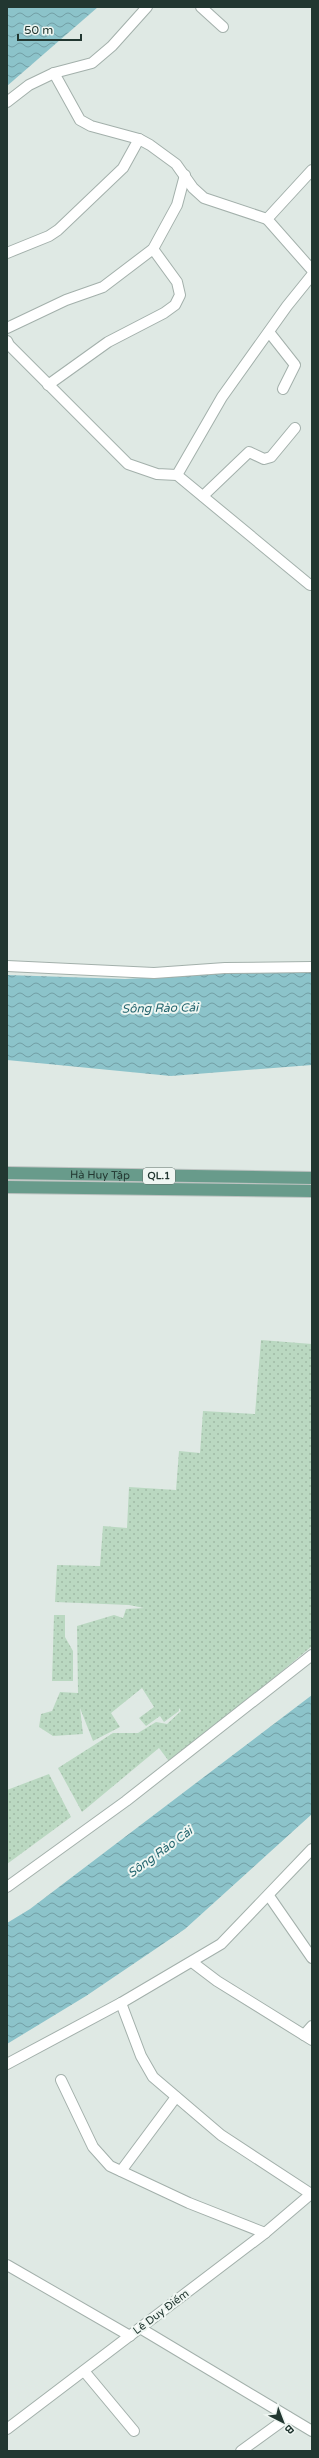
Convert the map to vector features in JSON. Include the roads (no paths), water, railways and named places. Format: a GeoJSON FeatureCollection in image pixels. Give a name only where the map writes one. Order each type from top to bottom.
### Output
{"type":"FeatureCollection","features":[{"type":"Feature","properties":{"kind":"main road","name":"Hà Huy Tập"},"geometry":{"type":"LineString","coordinates":[[7,1173],[312,1178]]}},
{"type":"Feature","properties":{"kind":"main road","name":"Hà Huy Tập"},"geometry":{"type":"LineString","coordinates":[[7,1187],[312,1191]]}},
{"type":"Feature","properties":{"kind":"street"},"geometry":{"type":"LineString","coordinates":[[7,102],[29,85],[54,74],[92,63],[112,46],[147,7]]}},
{"type":"Feature","properties":{"kind":"street"},"geometry":{"type":"LineString","coordinates":[[201,7],[223,27]]}},
{"type":"Feature","properties":{"kind":"street"},"geometry":{"type":"LineString","coordinates":[[54,74],[80,120],[92,126],[139,139],[165,154],[185,175],[193,188],[204,198],[266,219],[312,270]]}},
{"type":"Feature","properties":{"kind":"street"},"geometry":{"type":"LineString","coordinates":[[7,253],[49,236],[58,230],[123,168],[139,139]]}},
{"type":"Feature","properties":{"kind":"street"},"geometry":{"type":"LineString","coordinates":[[266,219],[312,170]]}},
{"type":"Feature","properties":{"kind":"street"},"geometry":{"type":"LineString","coordinates":[[7,328],[66,300],[104,287],[153,249],[177,205],[185,175]]}},
{"type":"Feature","properties":{"kind":"street"},"geometry":{"type":"LineString","coordinates":[[48,385],[108,342],[164,313],[174,305],[180,295],[177,282],[153,249]]}},
{"type":"Feature","properties":{"kind":"street"},"geometry":{"type":"LineString","coordinates":[[177,475],[222,397],[312,275]]}},
{"type":"Feature","properties":{"kind":"street"},"geometry":{"type":"LineString","coordinates":[[269,332],[295,365],[283,389]]}},
{"type":"Feature","properties":{"kind":"street"},"geometry":{"type":"LineString","coordinates":[[7,340],[9,346],[128,464],[157,474],[177,475],[312,584]]}},
{"type":"Feature","properties":{"kind":"street"},"geometry":{"type":"LineString","coordinates":[[203,496],[249,452],[264,459],[271,457],[295,428]]}},
{"type":"Feature","properties":{"kind":"street"},"geometry":{"type":"LineString","coordinates":[[7,966],[154,973],[225,968],[312,967]]}},
{"type":"Feature","properties":{"kind":"street"},"geometry":{"type":"LineString","coordinates":[[7,1887],[126,1800],[312,1655]]}},
{"type":"Feature","properties":{"kind":"street"},"geometry":{"type":"LineString","coordinates":[[7,2064],[121,2003],[192,1962],[232,1935],[312,1849]]}},
{"type":"Feature","properties":{"kind":"street"},"geometry":{"type":"LineString","coordinates":[[269,1896],[312,1958]]}},
{"type":"Feature","properties":{"kind":"street"},"geometry":{"type":"LineString","coordinates":[[192,1962],[217,1981],[308,2037],[312,2026]]}},
{"type":"Feature","properties":{"kind":"street"},"geometry":{"type":"LineString","coordinates":[[121,2003],[147,2070],[162,2087],[221,2135],[311,2194]]}},
{"type":"Feature","properties":{"kind":"street"},"geometry":{"type":"LineString","coordinates":[[61,2080],[97,2154],[110,2166],[189,2203],[265,2233]]}},
{"type":"Feature","properties":{"kind":"street"},"geometry":{"type":"LineString","coordinates":[[121,2171],[152,2126],[176,2097]]}},
{"type":"Feature","properties":{"kind":"street","name":"Lê Duy Điếm"},"geometry":{"type":"LineString","coordinates":[[7,2428],[265,2233],[311,2194]]}},
{"type":"Feature","properties":{"kind":"street"},"geometry":{"type":"LineString","coordinates":[[8,2268],[130,2336]]}},
{"type":"Feature","properties":{"kind":"street"},"geometry":{"type":"LineString","coordinates":[[140,2328],[312,2431]]}},
{"type":"Feature","properties":{"kind":"street"},"geometry":{"type":"LineString","coordinates":[[84,2371],[134,2431]]}},
{"type":"Feature","properties":{"kind":"street"},"geometry":{"type":"LineString","coordinates":[[241,2451],[288,2417]]}},
{"type":"Feature","properties":{"kind":"water"},"geometry":{"type":"Polygon","coordinates":[[[7,7],[98,7],[7,86],[7,7]]]}},
{"type":"Feature","properties":{"kind":"water","name":"Sông Rào Cái"},"geometry":{"type":"Polygon","coordinates":[[[264,971],[312,972],[312,1065],[171,1076],[7,1060],[7,975],[125,979],[264,971]]]}},
{"type":"Feature","properties":{"kind":"water","name":"Sông Rào Cái"},"geometry":{"type":"Polygon","coordinates":[[[312,1695],[312,1814],[185,1929],[86,1996],[7,2044],[7,1923],[30,1909],[312,1695]]]}}]}
